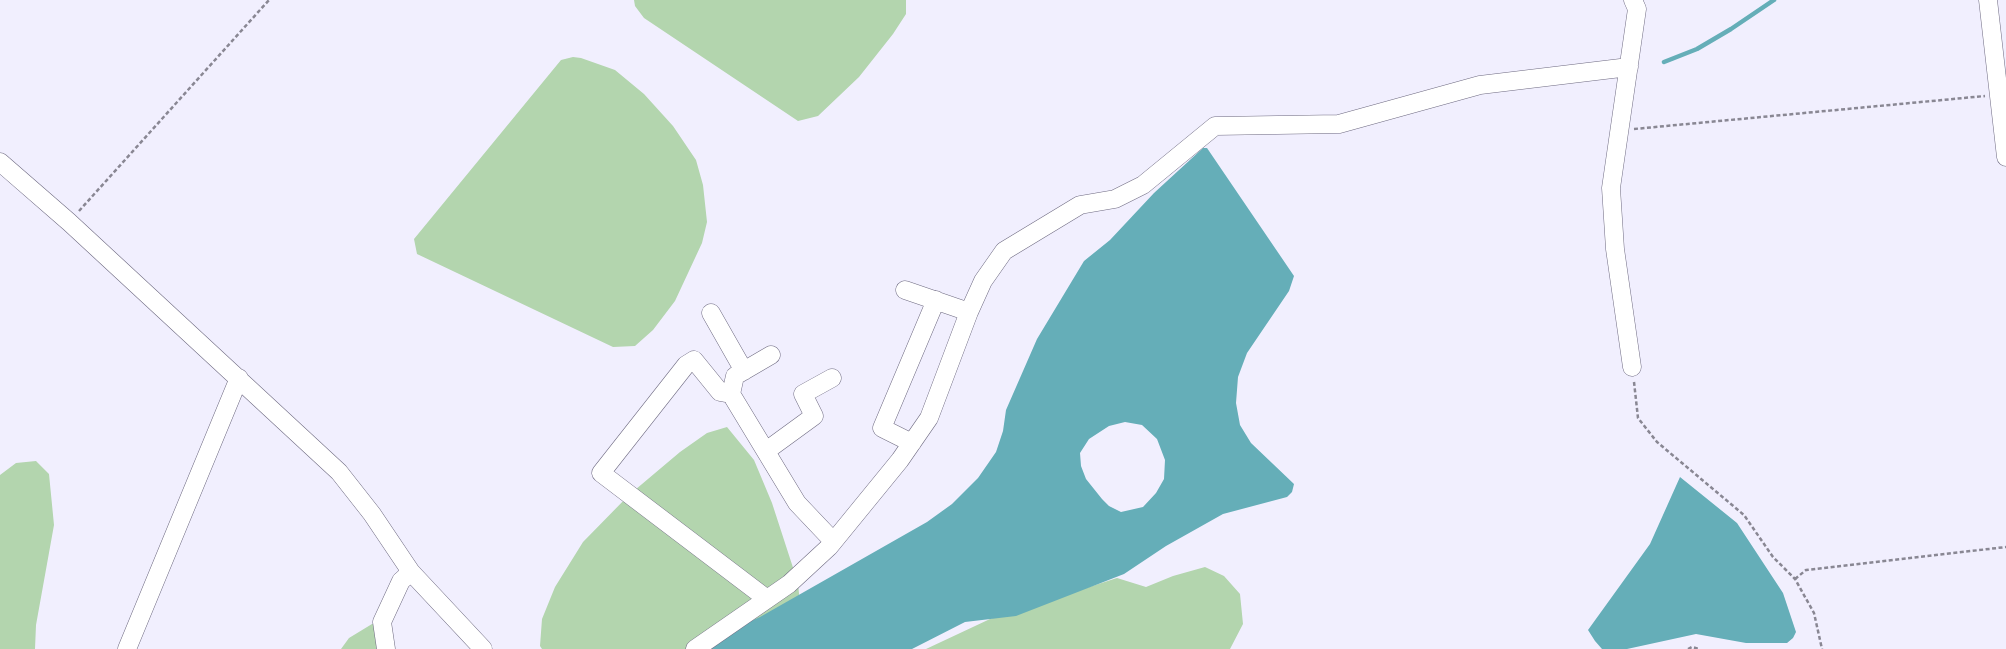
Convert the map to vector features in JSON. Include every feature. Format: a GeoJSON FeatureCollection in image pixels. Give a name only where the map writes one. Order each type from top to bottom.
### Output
{"type":"FeatureCollection","features":[{"type":"Feature","properties":{"kind":"street"},"geometry":{"type":"LineString","coordinates":[[1632,367],[1615,249],[1611,188],[1637,9],[1633,0]]}},
{"type":"Feature","properties":{"kind":"street"},"geometry":{"type":"LineString","coordinates":[[1988,0],[2006,157]]}},
{"type":"Feature","properties":{"kind":"street"},"geometry":{"type":"LineString","coordinates":[[695,649],[789,584],[834,541],[900,460],[929,418],[968,312],[983,281],[1004,251],[1080,204],[1115,199],[1143,185],[1215,126],[1339,124],[1480,85],[1630,67]]}},
{"type":"Feature","properties":{"kind":"street"},"geometry":{"type":"LineString","coordinates":[[0,162],[69,222],[339,472],[372,514],[411,572],[483,649]]}},
{"type":"Feature","properties":{"kind":"street"},"geometry":{"type":"LineString","coordinates":[[906,290],[968,312]]}},
{"type":"Feature","properties":{"kind":"street"},"geometry":{"type":"LineString","coordinates":[[912,443],[882,428],[936,300]]}},
{"type":"Feature","properties":{"kind":"street"},"geometry":{"type":"LineString","coordinates":[[711,313],[744,371]]}},
{"type":"Feature","properties":{"kind":"street"},"geometry":{"type":"LineString","coordinates":[[771,355],[735,376],[731,394],[797,503],[834,541]]}},
{"type":"Feature","properties":{"kind":"street"},"geometry":{"type":"LineString","coordinates":[[731,394],[720,392],[694,360],[686,365],[601,473],[767,599]]}},
{"type":"Feature","properties":{"kind":"street"},"geometry":{"type":"LineString","coordinates":[[126,649],[239,378]]}},
{"type":"Feature","properties":{"kind":"street"},"geometry":{"type":"LineString","coordinates":[[766,451],[814,416],[803,394],[832,378]]}},
{"type":"Feature","properties":{"kind":"street"},"geometry":{"type":"LineString","coordinates":[[386,649],[382,622],[401,581],[411,572]]}},
{"type":"Feature","properties":{"kind":"path"},"geometry":{"type":"LineString","coordinates":[[69,222],[269,0]]}},
{"type":"Feature","properties":{"kind":"path"},"geometry":{"type":"LineString","coordinates":[[1620,130],[2000,95]]}},
{"type":"Feature","properties":{"kind":"path"},"geometry":{"type":"LineString","coordinates":[[1632,367],[1638,418],[1657,442],[1744,515],[1773,558],[1795,579],[1814,613],[1822,649]]}},
{"type":"Feature","properties":{"kind":"path"},"geometry":{"type":"LineString","coordinates":[[1795,579],[1806,570],[2006,547]]}},
{"type":"Feature","properties":{"kind":"path"},"geometry":{"type":"LineString","coordinates":[[1688,649],[1692,647],[1700,649]]}},
{"type":"Feature","properties":{"kind":"green space"},"geometry":{"type":"Polygon","coordinates":[[[634,0],[906,0],[906,14],[893,34],[859,77],[818,116],[798,121],[644,18],[635,6],[634,0]]]}},
{"type":"Feature","properties":{"kind":"green space"},"geometry":{"type":"Polygon","coordinates":[[[573,57],[615,70],[644,94],[673,126],[696,160],[703,185],[707,222],[702,243],[675,301],[653,330],[635,346],[613,347],[417,254],[414,239],[561,60],[573,57]]]}},
{"type":"Feature","properties":{"kind":"green space"},"geometry":{"type":"Polygon","coordinates":[[[727,427],[754,460],[772,503],[798,583],[802,626],[781,649],[542,649],[540,646],[542,619],[555,587],[583,542],[629,495],[680,452],[707,433],[727,427]]]}},
{"type":"Feature","properties":{"kind":"green space"},"geometry":{"type":"Polygon","coordinates":[[[36,461],[49,474],[54,525],[36,625],[35,649],[0,649],[0,475],[16,463],[36,461]]]}},
{"type":"Feature","properties":{"kind":"green space"},"geometry":{"type":"Polygon","coordinates":[[[1205,567],[1224,576],[1240,594],[1243,624],[1230,649],[926,649],[990,619],[1117,578],[1146,587],[1173,576],[1205,567]]]}},
{"type":"Feature","properties":{"kind":"green space"},"geometry":{"type":"Polygon","coordinates":[[[372,624],[389,627],[394,649],[341,649],[349,638],[372,624]]]}},
{"type":"Feature","properties":{"kind":"water"},"geometry":{"type":"Polygon","coordinates":[[[1203,148],[1207,148],[1294,276],[1289,291],[1247,353],[1238,377],[1236,403],[1240,425],[1251,443],[1294,484],[1292,492],[1287,497],[1223,514],[1166,546],[1124,574],[1016,616],[965,622],[912,649],[706,649],[736,628],[760,617],[927,522],[952,504],[978,478],[996,452],[1003,431],[1006,410],[1037,339],[1084,261],[1110,240],[1154,193],[1203,148]],[[1125,422],[1109,426],[1089,439],[1080,453],[1081,466],[1086,479],[1109,506],[1121,512],[1143,507],[1156,493],[1164,479],[1165,460],[1157,439],[1142,425],[1125,422]]]}},
{"type":"Feature","properties":{"kind":"water"},"geometry":{"type":"Polygon","coordinates":[[[1680,477],[1737,523],[1783,593],[1796,632],[1787,643],[1746,643],[1696,634],[1627,649],[1602,649],[1595,641],[1588,630],[1650,544],[1680,477]]]}},
{"type":"Feature","properties":{"kind":"waterway"},"geometry":{"type":"LineString","coordinates":[[1664,62],[1697,49],[1774,0]]}}]}
